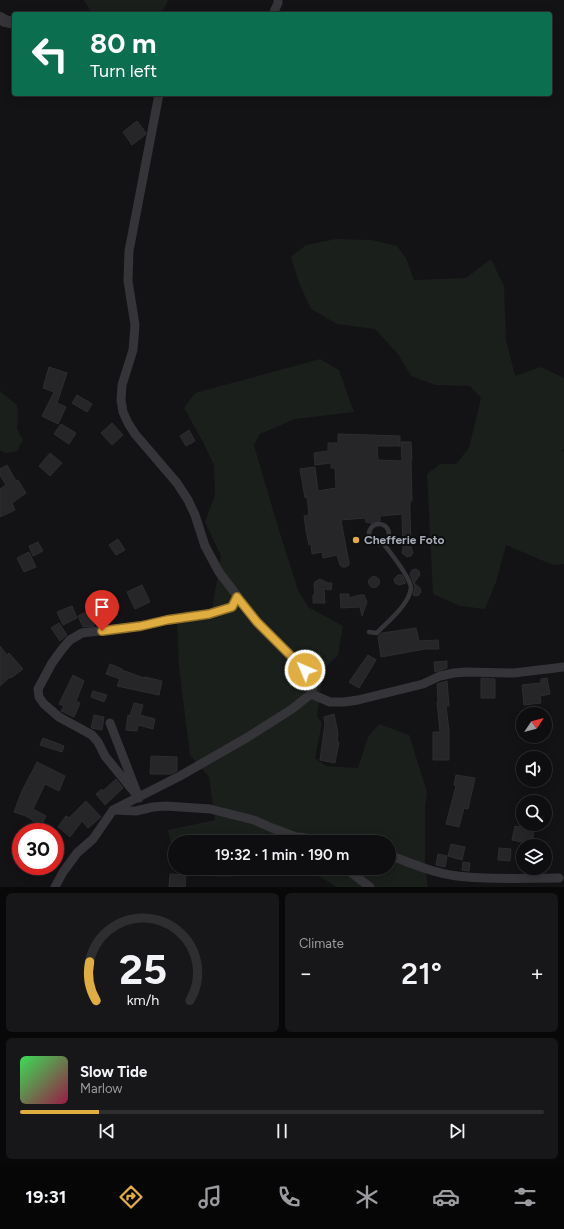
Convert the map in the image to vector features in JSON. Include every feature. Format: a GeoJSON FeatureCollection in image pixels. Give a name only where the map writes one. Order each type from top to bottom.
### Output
{"type":"FeatureCollection","features":[{"type":"Feature","properties":{"kind":"street"},"geometry":{"type":"LineString","coordinates":[[274,12],[278,0]]}},
{"type":"Feature","properties":{"kind":"street"},"geometry":{"type":"LineString","coordinates":[[0,18],[12,23]]}},
{"type":"Feature","properties":{"kind":"street"},"geometry":{"type":"LineString","coordinates":[[55,887],[76,853],[93,839],[113,810],[180,776],[248,737],[292,709],[311,694],[315,680],[257,622],[219,572],[205,546],[195,515],[188,500],[177,483],[131,428],[123,412],[121,400],[122,386],[133,350],[135,325],[128,281],[129,251],[159,96]]}},
{"type":"Feature","properties":{"kind":"street"},"geometry":{"type":"LineString","coordinates":[[139,798],[105,756],[98,742],[92,735],[59,717],[44,704],[39,697],[38,689],[52,663],[70,640],[82,633],[141,626],[167,620],[209,614],[232,607],[237,597]]}},
{"type":"Feature","properties":{"kind":"street"},"geometry":{"type":"LineString","coordinates":[[311,694],[330,702],[344,702],[423,684],[440,676],[454,673],[514,672],[564,666]]}},
{"type":"Feature","properties":{"kind":"street"},"geometry":{"type":"LineString","coordinates":[[110,723],[139,798]]}},
{"type":"Feature","properties":{"kind":"street"},"geometry":{"type":"LineString","coordinates":[[113,810],[136,811],[152,807],[166,806],[210,809],[254,820],[291,835]]}},
{"type":"Feature","properties":{"kind":"street"},"geometry":{"type":"LineString","coordinates":[[396,858],[456,876],[486,878],[559,878]]}},
{"type":"Feature","properties":{"kind":"street"},"geometry":{"type":"LineString","coordinates":[[354,875],[370,887]]}},
{"type":"Feature","properties":{"kind":"lane"},"geometry":{"type":"LineString","coordinates":[[377,524],[381,524],[388,528],[389,536],[383,543],[376,543],[370,538],[371,528],[377,524]]}},
{"type":"Feature","properties":{"kind":"lane"},"geometry":{"type":"LineString","coordinates":[[369,632],[377,633],[400,609],[408,598],[411,588],[410,582],[402,569],[383,543]]}},
{"type":"Feature","properties":{"kind":"shaded area"},"geometry":{"type":"Polygon","coordinates":[[[84,0],[168,0],[164,9],[160,12],[91,12],[84,0]]]}},
{"type":"Feature","properties":{"kind":"shaded area"},"geometry":{"type":"Polygon","coordinates":[[[336,239],[372,240],[397,246],[406,258],[414,280],[466,278],[491,259],[504,286],[506,340],[515,376],[541,367],[564,378],[564,449],[562,451],[564,452],[564,564],[553,565],[506,545],[496,582],[485,609],[460,606],[433,594],[427,474],[440,464],[456,464],[469,448],[481,398],[470,386],[435,385],[411,376],[398,354],[375,329],[337,324],[311,309],[299,283],[291,257],[306,245],[336,239]]]}},
{"type":"Feature","properties":{"kind":"shaded area"},"geometry":{"type":"Polygon","coordinates":[[[320,359],[339,370],[354,412],[295,419],[260,434],[254,445],[298,590],[308,607],[343,626],[338,655],[323,670],[317,716],[322,723],[315,758],[326,766],[358,768],[368,737],[379,724],[409,735],[427,792],[425,808],[425,868],[428,887],[337,887],[317,875],[396,875],[396,835],[169,835],[168,830],[215,820],[209,777],[190,755],[179,667],[177,617],[186,611],[212,609],[221,556],[205,522],[215,495],[214,465],[184,408],[195,393],[320,359]]]}},
{"type":"Feature","properties":{"kind":"shaded area"},"geometry":{"type":"Polygon","coordinates":[[[0,391],[17,405],[17,429],[23,440],[17,451],[6,453],[0,450],[0,391]]]}},
{"type":"Feature","properties":{"kind":"shaded area"},"geometry":{"type":"Polygon","coordinates":[[[201,875],[244,875],[229,877],[201,875]]]}},
{"type":"Feature","properties":{"kind":"building"},"geometry":{"type":"Polygon","coordinates":[[[137,121],[146,133],[132,145],[123,132],[137,121]]]}},
{"type":"Feature","properties":{"kind":"building"},"geometry":{"type":"Polygon","coordinates":[[[49,367],[67,373],[57,403],[66,407],[58,424],[42,416],[54,392],[43,388],[49,367]]]}},
{"type":"Feature","properties":{"kind":"building"},"geometry":{"type":"Polygon","coordinates":[[[77,395],[92,404],[87,412],[72,403],[77,395]]]}},
{"type":"Feature","properties":{"kind":"building"},"geometry":{"type":"Polygon","coordinates":[[[112,423],[123,435],[112,445],[101,433],[112,423]]]}},
{"type":"Feature","properties":{"kind":"building"},"geometry":{"type":"Polygon","coordinates":[[[61,424],[76,433],[69,444],[54,434],[61,424]]]}},
{"type":"Feature","properties":{"kind":"building"},"geometry":{"type":"Polygon","coordinates":[[[189,430],[195,441],[186,446],[180,436],[189,430]]]}},
{"type":"Feature","properties":{"kind":"building"},"geometry":{"type":"Polygon","coordinates":[[[338,434],[400,436],[400,446],[377,446],[378,460],[402,461],[401,442],[411,442],[412,501],[410,501],[410,513],[411,547],[413,553],[411,556],[407,557],[402,553],[402,514],[380,516],[380,521],[374,524],[366,522],[365,518],[341,520],[349,561],[349,565],[346,567],[342,567],[340,565],[337,555],[323,558],[322,552],[312,554],[304,516],[309,515],[307,497],[305,498],[300,469],[315,467],[318,491],[336,488],[335,468],[331,468],[331,463],[315,465],[314,453],[328,451],[328,443],[338,443],[338,434]]]}},
{"type":"Feature","properties":{"kind":"building"},"geometry":{"type":"Polygon","coordinates":[[[50,453],[62,463],[50,476],[39,466],[50,453]]]}},
{"type":"Feature","properties":{"kind":"building"},"geometry":{"type":"Polygon","coordinates":[[[7,465],[16,481],[18,480],[26,493],[12,503],[15,510],[0,517],[0,489],[6,485],[0,475],[0,469],[7,465]]]}},
{"type":"Feature","properties":{"kind":"building"},"geometry":{"type":"Polygon","coordinates":[[[118,539],[125,550],[116,555],[109,545],[118,539]]]}},
{"type":"Feature","properties":{"kind":"building"},"geometry":{"type":"Polygon","coordinates":[[[38,542],[43,551],[33,556],[29,546],[38,542]]]}},
{"type":"Feature","properties":{"kind":"building"},"geometry":{"type":"Polygon","coordinates":[[[29,552],[36,567],[24,572],[17,558],[29,552]]]}},
{"type":"Feature","properties":{"kind":"building"},"geometry":{"type":"Polygon","coordinates":[[[416,569],[419,571],[420,575],[414,583],[420,588],[421,592],[416,596],[413,595],[415,587],[410,574],[412,570],[416,569]]]}},
{"type":"Feature","properties":{"kind":"building"},"geometry":{"type":"Polygon","coordinates":[[[398,575],[402,575],[406,583],[399,585],[395,583],[394,579],[398,575]]]}},
{"type":"Feature","properties":{"kind":"building"},"geometry":{"type":"Polygon","coordinates":[[[372,577],[376,577],[378,578],[378,586],[372,587],[369,584],[369,580],[372,577]]]}},
{"type":"Feature","properties":{"kind":"building"},"geometry":{"type":"Polygon","coordinates":[[[320,579],[328,583],[332,583],[331,590],[324,589],[325,603],[313,603],[313,595],[315,595],[314,585],[315,582],[320,579]]]}},
{"type":"Feature","properties":{"kind":"building"},"geometry":{"type":"Polygon","coordinates":[[[142,585],[150,602],[135,609],[127,592],[142,585]]]}},
{"type":"Feature","properties":{"kind":"building"},"geometry":{"type":"Polygon","coordinates":[[[340,594],[349,594],[349,598],[364,595],[367,602],[362,616],[360,607],[341,608],[340,594]]]}},
{"type":"Feature","properties":{"kind":"building"},"geometry":{"type":"Polygon","coordinates":[[[72,606],[77,618],[63,625],[57,612],[72,606]]]}},
{"type":"Feature","properties":{"kind":"building"},"geometry":{"type":"Polygon","coordinates":[[[88,611],[94,626],[83,627],[78,616],[88,611]]]}},
{"type":"Feature","properties":{"kind":"building"},"geometry":{"type":"Polygon","coordinates":[[[59,623],[67,635],[60,641],[51,628],[59,623]]]}},
{"type":"Feature","properties":{"kind":"building"},"geometry":{"type":"Polygon","coordinates":[[[416,628],[419,641],[438,640],[439,649],[425,649],[381,657],[378,637],[382,633],[416,628]]]}},
{"type":"Feature","properties":{"kind":"building"},"geometry":{"type":"Polygon","coordinates":[[[0,646],[7,655],[9,653],[23,669],[11,678],[10,677],[0,686],[0,646]]]}},
{"type":"Feature","properties":{"kind":"building"},"geometry":{"type":"Polygon","coordinates":[[[368,655],[376,660],[359,688],[349,682],[368,655]]]}},
{"type":"Feature","properties":{"kind":"building"},"geometry":{"type":"Polygon","coordinates":[[[447,661],[447,668],[435,672],[434,662],[447,661]]]}},
{"type":"Feature","properties":{"kind":"building"},"geometry":{"type":"Polygon","coordinates":[[[110,664],[144,678],[162,681],[159,695],[117,686],[120,679],[106,674],[110,664]]]}},
{"type":"Feature","properties":{"kind":"building"},"geometry":{"type":"Polygon","coordinates":[[[73,675],[84,681],[76,701],[80,703],[74,717],[61,711],[64,706],[59,704],[73,675]]]}},
{"type":"Feature","properties":{"kind":"building"},"geometry":{"type":"Polygon","coordinates":[[[481,678],[495,679],[495,698],[481,698],[481,678]]]}},
{"type":"Feature","properties":{"kind":"building"},"geometry":{"type":"Polygon","coordinates":[[[547,678],[550,694],[540,696],[541,703],[524,705],[522,685],[541,683],[541,679],[547,678]]]}},
{"type":"Feature","properties":{"kind":"building"},"geometry":{"type":"Polygon","coordinates":[[[447,681],[449,706],[446,706],[449,731],[449,760],[433,760],[433,732],[440,732],[437,684],[447,681]]]}},
{"type":"Feature","properties":{"kind":"building"},"geometry":{"type":"Polygon","coordinates":[[[93,691],[107,695],[104,702],[91,697],[93,691]]]}},
{"type":"Feature","properties":{"kind":"building"},"geometry":{"type":"Polygon","coordinates":[[[134,703],[143,705],[140,715],[155,719],[153,729],[138,725],[137,731],[126,730],[128,715],[130,716],[134,703]]]}},
{"type":"Feature","properties":{"kind":"building"},"geometry":{"type":"Polygon","coordinates":[[[334,714],[338,733],[337,742],[339,742],[335,763],[320,760],[325,724],[324,717],[334,714]]]}},
{"type":"Feature","properties":{"kind":"building"},"geometry":{"type":"Polygon","coordinates":[[[94,715],[104,717],[102,730],[91,728],[94,715]]]}},
{"type":"Feature","properties":{"kind":"building"},"geometry":{"type":"Polygon","coordinates":[[[43,738],[64,746],[62,752],[40,745],[43,738]]]}},
{"type":"Feature","properties":{"kind":"building"},"geometry":{"type":"Polygon","coordinates":[[[151,756],[177,757],[177,771],[171,774],[150,774],[151,756]]]}},
{"type":"Feature","properties":{"kind":"building"},"geometry":{"type":"Polygon","coordinates":[[[37,762],[65,776],[59,791],[45,784],[33,809],[46,816],[42,823],[36,823],[26,816],[14,812],[22,791],[37,762]]]}},
{"type":"Feature","properties":{"kind":"building"},"geometry":{"type":"Polygon","coordinates":[[[456,775],[475,778],[468,809],[464,808],[459,827],[446,824],[456,786],[454,785],[456,775]]]}},
{"type":"Feature","properties":{"kind":"building"},"geometry":{"type":"Polygon","coordinates":[[[116,779],[123,788],[105,805],[96,794],[102,789],[103,791],[116,779]]]}},
{"type":"Feature","properties":{"kind":"building"},"geometry":{"type":"Polygon","coordinates":[[[86,801],[101,817],[88,828],[82,821],[70,837],[64,832],[64,823],[61,823],[66,816],[69,818],[86,801]]]}},
{"type":"Feature","properties":{"kind":"building"},"geometry":{"type":"Polygon","coordinates":[[[515,826],[516,831],[534,831],[533,839],[512,840],[515,826]]]}},
{"type":"Feature","properties":{"kind":"building"},"geometry":{"type":"Polygon","coordinates":[[[451,844],[465,847],[462,860],[448,856],[451,844]]]}},
{"type":"Feature","properties":{"kind":"building"},"geometry":{"type":"Polygon","coordinates":[[[499,848],[511,849],[510,861],[498,860],[499,848]]]}},
{"type":"Feature","properties":{"kind":"building"},"geometry":{"type":"Polygon","coordinates":[[[438,854],[447,856],[445,867],[436,865],[438,854]]]}},
{"type":"Feature","properties":{"kind":"building"},"geometry":{"type":"Polygon","coordinates":[[[463,862],[470,863],[469,871],[462,870],[463,862]]]}},
{"type":"Feature","properties":{"kind":"building"},"geometry":{"type":"Polygon","coordinates":[[[170,875],[186,875],[185,887],[169,887],[170,875]]]}},
{"type":"Feature","properties":{"kind":"place","name":"Chefferie Foto"},"geometry":{"type":"Point","coordinates":[356,540]}},
{"type":"Feature","properties":{"kind":"route"},"geometry":{"type":"LineString","coordinates":[[102,631],[209,614],[232,607],[237,597],[257,622],[305,670]]}}]}
